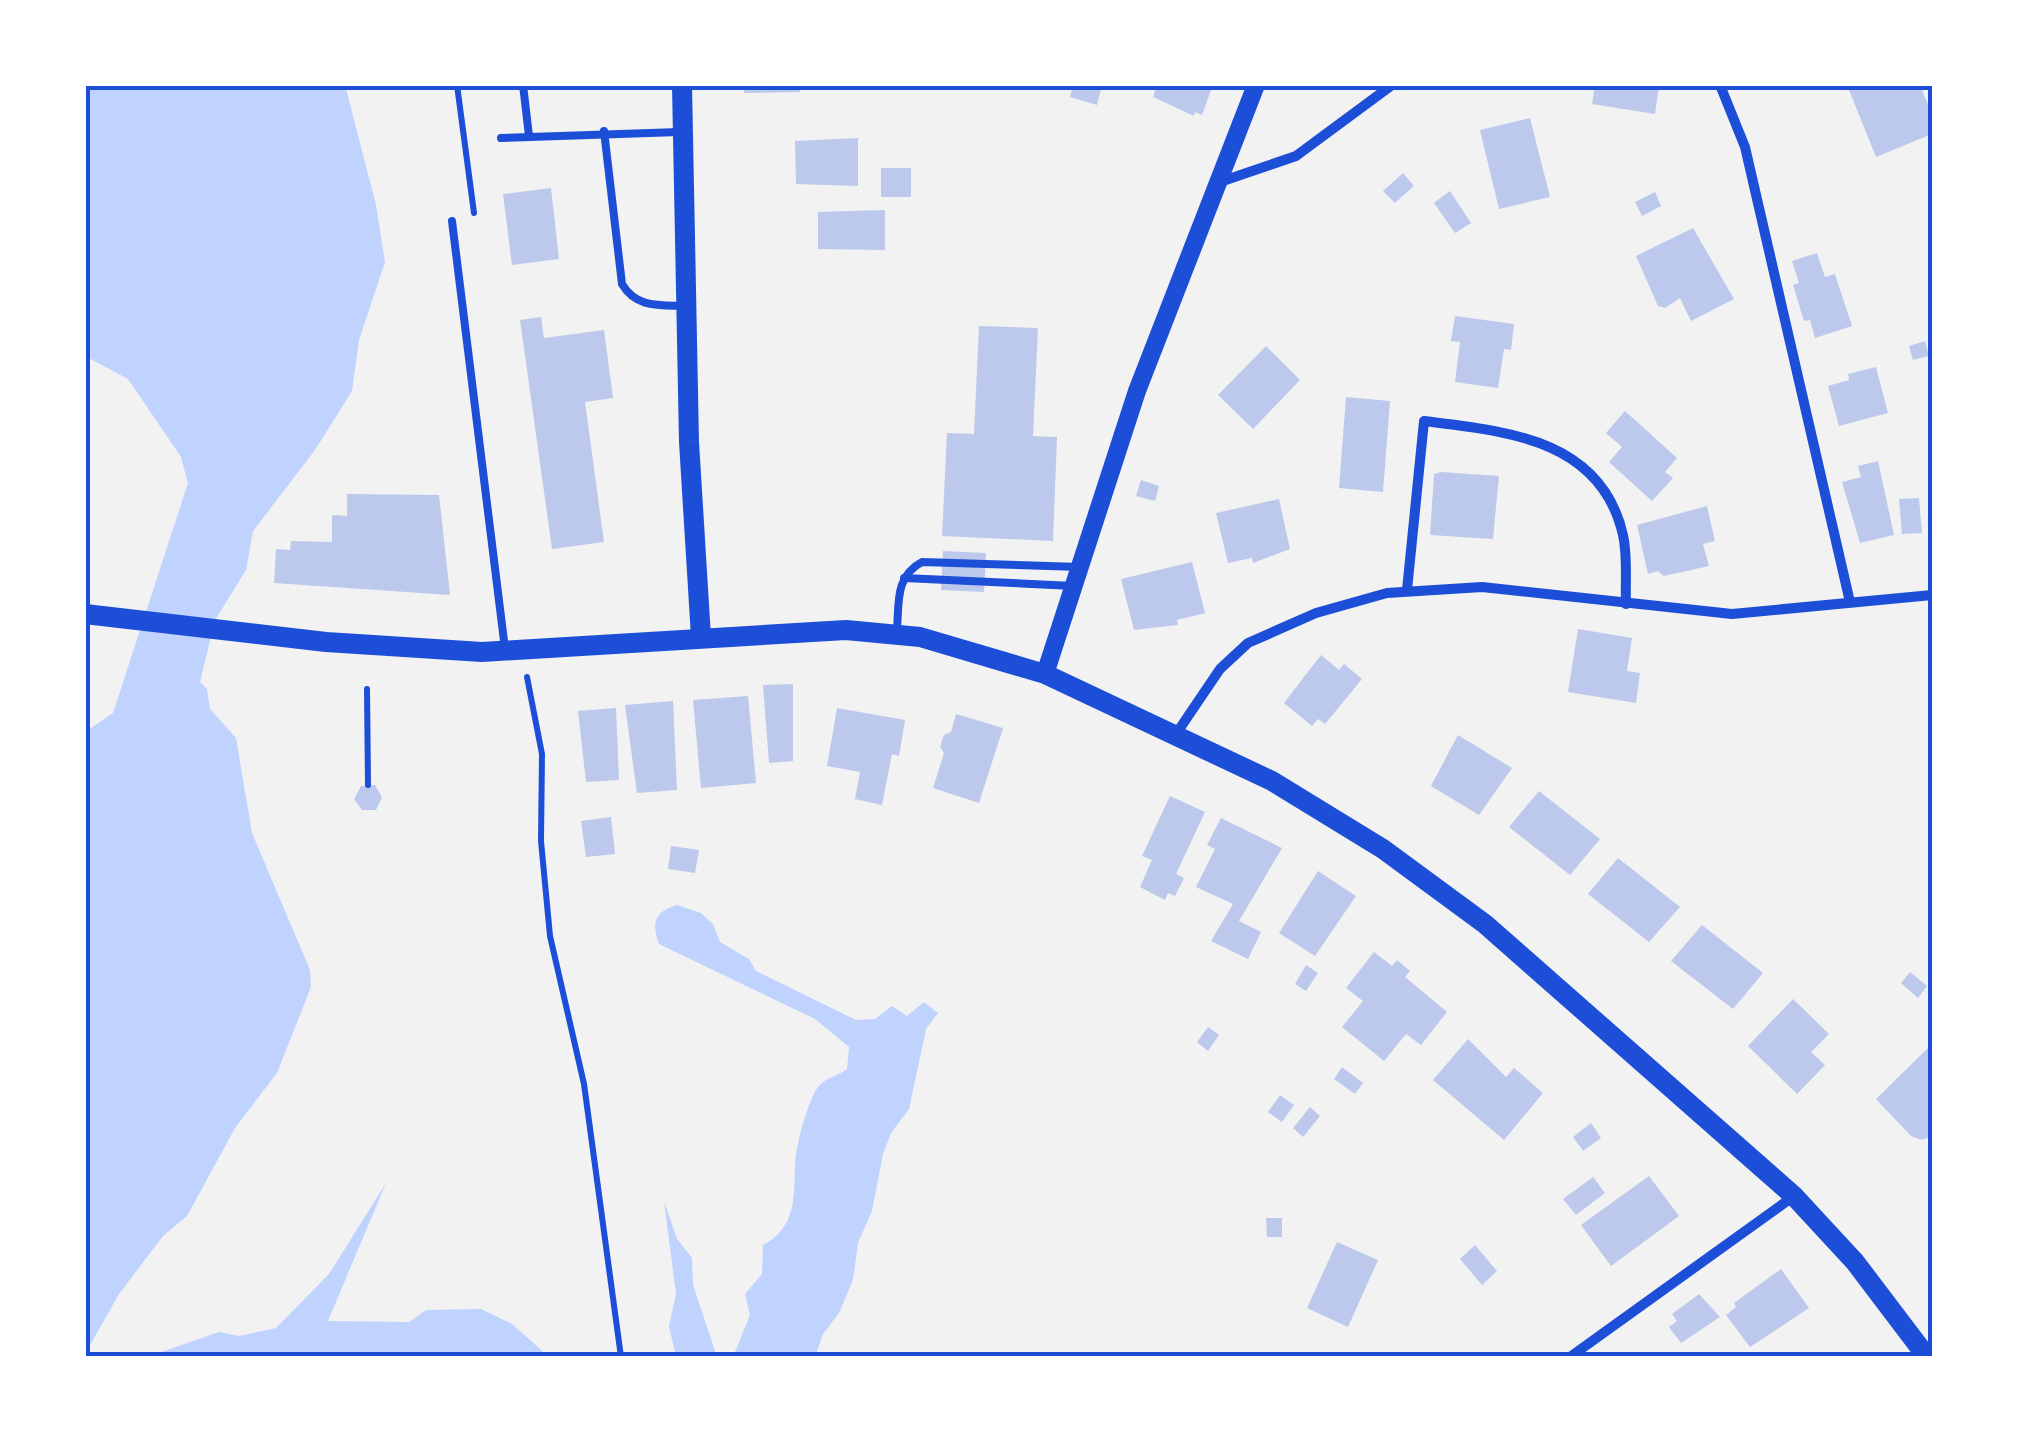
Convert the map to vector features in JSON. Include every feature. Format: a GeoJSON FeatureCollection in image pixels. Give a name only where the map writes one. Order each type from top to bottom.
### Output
{"type":"FeatureCollection","features":[{"type":"Feature","properties":{"kind":"main road"},"geometry":{"type":"LineString","coordinates":[[682,85],[685,306],[701,637]]}},
{"type":"Feature","properties":{"kind":"main road"},"geometry":{"type":"LineString","coordinates":[[93,615],[416,650],[515,652],[846,630],[954,646],[1045,674],[1272,781],[1352,829],[1458,903],[1662,1076],[1794,1196],[1854,1262],[1928,1357]]}},
{"type":"Feature","properties":{"kind":"street"},"geometry":{"type":"LineString","coordinates":[[1045,674],[1137,391],[1256,85]]}},
{"type":"Feature","properties":{"kind":"street"},"geometry":{"type":"LineString","coordinates":[[1216,183],[1296,156],[1392,85]]}},
{"type":"Feature","properties":{"kind":"street"},"geometry":{"type":"LineString","coordinates":[[1720,85],[1745,147],[1850,602]]}},
{"type":"Feature","properties":{"kind":"street"},"geometry":{"type":"LineString","coordinates":[[1406,590],[1424,421],[1522,434],[1551,447],[1588,474],[1612,507],[1622,530],[1626,604]]}},
{"type":"Feature","properties":{"kind":"street"},"geometry":{"type":"LineString","coordinates":[[1176,734],[1220,669],[1256,639],[1342,604],[1406,590],[1516,590],[1732,614],[1932,595]]}},
{"type":"Feature","properties":{"kind":"street"},"geometry":{"type":"LineString","coordinates":[[1570,1357],[1794,1196]]}},
{"type":"Feature","properties":{"kind":"lane"},"geometry":{"type":"LineString","coordinates":[[523,85],[529,136]]}},
{"type":"Feature","properties":{"kind":"lane"},"geometry":{"type":"LineString","coordinates":[[604,131],[622,284],[632,298],[643,304],[685,306]]}},
{"type":"Feature","properties":{"kind":"lane"},"geometry":{"type":"LineString","coordinates":[[502,138],[604,131],[683,132]]}},
{"type":"Feature","properties":{"kind":"lane"},"geometry":{"type":"LineString","coordinates":[[452,221],[515,652]]}},
{"type":"Feature","properties":{"kind":"lane"},"geometry":{"type":"LineString","coordinates":[[897,635],[904,578],[916,565],[936,560],[1080,568]]}},
{"type":"Feature","properties":{"kind":"lane"},"geometry":{"type":"LineString","coordinates":[[904,578],[1074,586]]}},
{"type":"Feature","properties":{"kind":"path"},"geometry":{"type":"LineString","coordinates":[[515,652],[542,754],[540,842],[547,913],[584,1084],[622,1357]]}},
{"type":"Feature","properties":{"kind":"path"},"geometry":{"type":"LineString","coordinates":[[368,689],[368,785]]}},
{"type":"Feature","properties":{"kind":"water"},"geometry":{"type":"Polygon","coordinates":[[[85,85],[345,85],[376,205],[385,262],[359,340],[352,391],[315,450],[253,531],[246,570],[215,620],[200,682],[207,689],[210,709],[236,738],[252,833],[310,970],[311,987],[277,1073],[235,1128],[187,1216],[163,1236],[119,1294],[85,1354],[85,732],[113,713],[188,483],[181,457],[128,379],[85,356],[85,85]]]}},
{"type":"Feature","properties":{"kind":"water"},"geometry":{"type":"Polygon","coordinates":[[[677,905],[701,913],[713,924],[720,942],[749,959],[756,971],[856,1020],[875,1019],[892,1006],[907,1016],[924,1002],[938,1013],[926,1029],[909,1109],[891,1133],[883,1154],[872,1211],[858,1243],[853,1280],[839,1313],[823,1334],[815,1357],[733,1357],[750,1315],[745,1294],[762,1274],[763,1245],[782,1230],[791,1211],[797,1147],[809,1106],[819,1086],[847,1069],[849,1047],[815,1019],[659,944],[657,919],[677,905]]]}},
{"type":"Feature","properties":{"kind":"water"},"geometry":{"type":"Polygon","coordinates":[[[386,1183],[328,1321],[409,1322],[426,1310],[481,1309],[512,1324],[549,1357],[147,1357],[219,1332],[239,1336],[276,1328],[329,1274],[386,1183]]]}},
{"type":"Feature","properties":{"kind":"water"},"geometry":{"type":"Polygon","coordinates":[[[664,1201],[677,1239],[692,1258],[693,1285],[717,1357],[676,1357],[669,1326],[676,1294],[664,1201]]]}},
{"type":"Feature","properties":{"kind":"building"},"geometry":{"type":"Polygon","coordinates":[[[744,85],[799,85],[800,92],[744,93],[744,85]]]}},
{"type":"Feature","properties":{"kind":"building"},"geometry":{"type":"Polygon","coordinates":[[[1073,85],[1102,85],[1097,105],[1070,97],[1073,85]]]}},
{"type":"Feature","properties":{"kind":"building"},"geometry":{"type":"Polygon","coordinates":[[[1157,85],[1213,85],[1202,115],[1195,112],[1194,116],[1153,97],[1157,85]]]}},
{"type":"Feature","properties":{"kind":"building"},"geometry":{"type":"Polygon","coordinates":[[[1595,85],[1659,85],[1655,114],[1592,104],[1595,85]]]}},
{"type":"Feature","properties":{"kind":"building"},"geometry":{"type":"Polygon","coordinates":[[[1847,85],[1920,85],[1932,114],[1932,134],[1876,157],[1847,85]]]}},
{"type":"Feature","properties":{"kind":"building"},"geometry":{"type":"Polygon","coordinates":[[[1530,118],[1550,197],[1499,209],[1480,130],[1530,118]]]}},
{"type":"Feature","properties":{"kind":"building"},"geometry":{"type":"Polygon","coordinates":[[[858,138],[858,186],[796,184],[795,141],[858,138]]]}},
{"type":"Feature","properties":{"kind":"building"},"geometry":{"type":"Polygon","coordinates":[[[881,168],[911,168],[911,197],[881,197],[881,168]]]}},
{"type":"Feature","properties":{"kind":"building"},"geometry":{"type":"Polygon","coordinates":[[[1403,173],[1414,186],[1395,203],[1383,191],[1403,173]]]}},
{"type":"Feature","properties":{"kind":"building"},"geometry":{"type":"Polygon","coordinates":[[[551,188],[559,259],[512,265],[503,194],[551,188]]]}},
{"type":"Feature","properties":{"kind":"building"},"geometry":{"type":"Polygon","coordinates":[[[1450,191],[1471,223],[1455,233],[1434,203],[1450,191]]]}},
{"type":"Feature","properties":{"kind":"building"},"geometry":{"type":"Polygon","coordinates":[[[1655,192],[1661,206],[1642,216],[1635,202],[1655,192]]]}},
{"type":"Feature","properties":{"kind":"building"},"geometry":{"type":"Polygon","coordinates":[[[885,210],[885,250],[818,249],[818,212],[885,210]]]}},
{"type":"Feature","properties":{"kind":"building"},"geometry":{"type":"Polygon","coordinates":[[[1693,228],[1734,299],[1691,321],[1680,298],[1665,308],[1658,306],[1636,256],[1693,228]]]}},
{"type":"Feature","properties":{"kind":"building"},"geometry":{"type":"Polygon","coordinates":[[[1817,253],[1825,277],[1835,274],[1852,326],[1815,338],[1810,320],[1804,321],[1793,285],[1799,283],[1792,261],[1817,253]]]}},
{"type":"Feature","properties":{"kind":"building"},"geometry":{"type":"Polygon","coordinates":[[[1455,316],[1514,324],[1511,350],[1504,349],[1498,388],[1455,382],[1460,342],[1451,341],[1455,316]]]}},
{"type":"Feature","properties":{"kind":"building"},"geometry":{"type":"Polygon","coordinates":[[[541,317],[544,338],[604,330],[613,398],[585,402],[604,542],[552,549],[520,320],[541,317]]]}},
{"type":"Feature","properties":{"kind":"building"},"geometry":{"type":"Polygon","coordinates":[[[979,326],[1038,328],[1033,436],[1057,437],[1053,541],[942,536],[947,433],[974,434],[979,326]]]}},
{"type":"Feature","properties":{"kind":"building"},"geometry":{"type":"Polygon","coordinates":[[[1925,341],[1929,356],[1913,360],[1909,346],[1925,341]]]}},
{"type":"Feature","properties":{"kind":"building"},"geometry":{"type":"Polygon","coordinates":[[[1266,346],[1300,380],[1253,429],[1218,395],[1266,346]]]}},
{"type":"Feature","properties":{"kind":"building"},"geometry":{"type":"Polygon","coordinates":[[[1876,367],[1888,413],[1839,426],[1828,386],[1849,380],[1848,374],[1876,367]]]}},
{"type":"Feature","properties":{"kind":"building"},"geometry":{"type":"Polygon","coordinates":[[[1346,397],[1390,401],[1383,492],[1339,488],[1346,397]]]}},
{"type":"Feature","properties":{"kind":"building"},"geometry":{"type":"Polygon","coordinates":[[[1625,411],[1677,458],[1665,472],[1673,478],[1652,501],[1609,462],[1622,447],[1606,433],[1625,411]]]}},
{"type":"Feature","properties":{"kind":"building"},"geometry":{"type":"Polygon","coordinates":[[[1878,461],[1894,535],[1860,543],[1842,482],[1861,477],[1858,466],[1878,461]]]}},
{"type":"Feature","properties":{"kind":"building"},"geometry":{"type":"Polygon","coordinates":[[[1434,474],[1499,476],[1493,539],[1430,535],[1434,474]]]}},
{"type":"Feature","properties":{"kind":"building"},"geometry":{"type":"Polygon","coordinates":[[[1141,480],[1159,486],[1155,501],[1136,496],[1141,480]]]}},
{"type":"Feature","properties":{"kind":"building"},"geometry":{"type":"Polygon","coordinates":[[[347,494],[439,495],[450,595],[274,583],[276,549],[290,550],[291,541],[332,542],[332,515],[347,516],[347,494]]]}},
{"type":"Feature","properties":{"kind":"building"},"geometry":{"type":"Polygon","coordinates":[[[1919,498],[1922,533],[1902,534],[1899,499],[1919,498]]]}},
{"type":"Feature","properties":{"kind":"building"},"geometry":{"type":"Polygon","coordinates":[[[1279,499],[1290,549],[1253,563],[1252,558],[1228,563],[1216,513],[1279,499]]]}},
{"type":"Feature","properties":{"kind":"building"},"geometry":{"type":"Polygon","coordinates":[[[1707,506],[1715,541],[1703,544],[1709,566],[1664,576],[1658,571],[1648,574],[1637,525],[1707,506]]]}},
{"type":"Feature","properties":{"kind":"building"},"geometry":{"type":"Polygon","coordinates":[[[943,551],[986,553],[984,592],[941,590],[943,551]]]}},
{"type":"Feature","properties":{"kind":"building"},"geometry":{"type":"Polygon","coordinates":[[[1192,562],[1205,613],[1177,620],[1178,625],[1134,630],[1121,579],[1192,562]]]}},
{"type":"Feature","properties":{"kind":"building"},"geometry":{"type":"Polygon","coordinates":[[[1578,629],[1632,638],[1627,671],[1640,673],[1636,703],[1568,692],[1578,629]]]}},
{"type":"Feature","properties":{"kind":"building"},"geometry":{"type":"Polygon","coordinates":[[[1321,655],[1339,670],[1344,664],[1362,679],[1325,724],[1318,719],[1312,726],[1284,703],[1321,655]]]}},
{"type":"Feature","properties":{"kind":"building"},"geometry":{"type":"Polygon","coordinates":[[[793,684],[793,761],[769,763],[763,685],[793,684]]]}},
{"type":"Feature","properties":{"kind":"building"},"geometry":{"type":"Polygon","coordinates":[[[748,696],[756,783],[701,788],[693,700],[748,696]]]}},
{"type":"Feature","properties":{"kind":"building"},"geometry":{"type":"Polygon","coordinates":[[[673,701],[677,790],[637,793],[625,705],[673,701]]]}},
{"type":"Feature","properties":{"kind":"building"},"geometry":{"type":"Polygon","coordinates":[[[616,708],[619,780],[586,782],[578,711],[616,708]]]}},
{"type":"Feature","properties":{"kind":"building"},"geometry":{"type":"Polygon","coordinates":[[[837,708],[905,720],[899,756],[892,754],[882,805],[855,799],[860,772],[827,766],[837,708]]]}},
{"type":"Feature","properties":{"kind":"building"},"geometry":{"type":"Polygon","coordinates":[[[956,714],[1003,728],[979,803],[933,788],[944,753],[940,747],[944,735],[951,732],[956,714]]]}},
{"type":"Feature","properties":{"kind":"building"},"geometry":{"type":"Polygon","coordinates":[[[1458,735],[1512,768],[1479,815],[1431,786],[1458,735]]]}},
{"type":"Feature","properties":{"kind":"building"},"geometry":{"type":"Polygon","coordinates":[[[375,785],[382,797],[376,810],[362,810],[354,799],[361,786],[375,785]]]}},
{"type":"Feature","properties":{"kind":"building"},"geometry":{"type":"Polygon","coordinates":[[[1539,791],[1600,839],[1570,875],[1509,827],[1539,791]]]}},
{"type":"Feature","properties":{"kind":"building"},"geometry":{"type":"Polygon","coordinates":[[[1170,796],[1205,812],[1176,874],[1184,878],[1175,896],[1168,893],[1165,900],[1140,887],[1152,860],[1142,856],[1170,796]]]}},
{"type":"Feature","properties":{"kind":"building"},"geometry":{"type":"Polygon","coordinates":[[[611,817],[615,854],[586,857],[581,821],[611,817]]]}},
{"type":"Feature","properties":{"kind":"building"},"geometry":{"type":"Polygon","coordinates":[[[1221,818],[1282,848],[1239,921],[1261,932],[1248,959],[1211,941],[1233,904],[1196,887],[1215,849],[1207,845],[1221,818]]]}},
{"type":"Feature","properties":{"kind":"building"},"geometry":{"type":"Polygon","coordinates":[[[671,846],[699,850],[695,873],[668,869],[671,846]]]}},
{"type":"Feature","properties":{"kind":"building"},"geometry":{"type":"Polygon","coordinates":[[[1618,858],[1680,907],[1649,942],[1588,894],[1618,858]]]}},
{"type":"Feature","properties":{"kind":"building"},"geometry":{"type":"Polygon","coordinates":[[[1318,871],[1356,896],[1315,956],[1279,933],[1318,871]]]}},
{"type":"Feature","properties":{"kind":"building"},"geometry":{"type":"Polygon","coordinates":[[[1702,925],[1763,973],[1733,1009],[1671,961],[1702,925]]]}},
{"type":"Feature","properties":{"kind":"building"},"geometry":{"type":"Polygon","coordinates":[[[1374,952],[1392,966],[1397,960],[1410,971],[1405,977],[1447,1012],[1421,1045],[1406,1034],[1384,1061],[1342,1027],[1363,1001],[1346,988],[1374,952]]]}},
{"type":"Feature","properties":{"kind":"building"},"geometry":{"type":"Polygon","coordinates":[[[1306,965],[1318,973],[1306,991],[1295,984],[1306,965]]]}},
{"type":"Feature","properties":{"kind":"building"},"geometry":{"type":"Polygon","coordinates":[[[1910,972],[1927,986],[1918,998],[1901,983],[1910,972]]]}},
{"type":"Feature","properties":{"kind":"building"},"geometry":{"type":"Polygon","coordinates":[[[1793,999],[1829,1034],[1811,1052],[1825,1065],[1797,1094],[1748,1046],[1793,999]]]}},
{"type":"Feature","properties":{"kind":"building"},"geometry":{"type":"Polygon","coordinates":[[[1208,1027],[1219,1035],[1208,1051],[1197,1042],[1208,1027]]]}},
{"type":"Feature","properties":{"kind":"building"},"geometry":{"type":"Polygon","coordinates":[[[1468,1039],[1506,1077],[1514,1068],[1543,1093],[1504,1140],[1433,1080],[1468,1039]]]}},
{"type":"Feature","properties":{"kind":"building"},"geometry":{"type":"Polygon","coordinates":[[[1932,1044],[1932,1136],[1922,1140],[1911,1136],[1876,1099],[1932,1044]]]}},
{"type":"Feature","properties":{"kind":"building"},"geometry":{"type":"Polygon","coordinates":[[[1342,1067],[1363,1083],[1355,1094],[1334,1079],[1342,1067]]]}},
{"type":"Feature","properties":{"kind":"building"},"geometry":{"type":"Polygon","coordinates":[[[1280,1095],[1294,1105],[1282,1122],[1268,1112],[1280,1095]]]}},
{"type":"Feature","properties":{"kind":"building"},"geometry":{"type":"Polygon","coordinates":[[[1310,1107],[1320,1116],[1303,1137],[1293,1128],[1310,1107]]]}},
{"type":"Feature","properties":{"kind":"building"},"geometry":{"type":"Polygon","coordinates":[[[1591,1123],[1601,1138],[1583,1151],[1573,1137],[1591,1123]]]}},
{"type":"Feature","properties":{"kind":"building"},"geometry":{"type":"Polygon","coordinates":[[[1649,1176],[1679,1216],[1611,1266],[1581,1225],[1649,1176]]]}},
{"type":"Feature","properties":{"kind":"building"},"geometry":{"type":"Polygon","coordinates":[[[1593,1177],[1605,1193],[1576,1215],[1563,1199],[1593,1177]]]}},
{"type":"Feature","properties":{"kind":"building"},"geometry":{"type":"Polygon","coordinates":[[[1266,1218],[1282,1218],[1282,1237],[1267,1237],[1266,1218]]]}},
{"type":"Feature","properties":{"kind":"building"},"geometry":{"type":"Polygon","coordinates":[[[1337,1242],[1378,1260],[1348,1327],[1307,1308],[1337,1242]]]}},
{"type":"Feature","properties":{"kind":"building"},"geometry":{"type":"Polygon","coordinates":[[[1475,1245],[1497,1271],[1482,1285],[1460,1259],[1475,1245]]]}},
{"type":"Feature","properties":{"kind":"building"},"geometry":{"type":"Polygon","coordinates":[[[1781,1269],[1809,1308],[1750,1347],[1726,1315],[1736,1307],[1734,1303],[1781,1269]]]}},
{"type":"Feature","properties":{"kind":"building"},"geometry":{"type":"Polygon","coordinates":[[[1699,1294],[1720,1317],[1681,1343],[1669,1327],[1677,1321],[1672,1314],[1699,1294]]]}}]}
